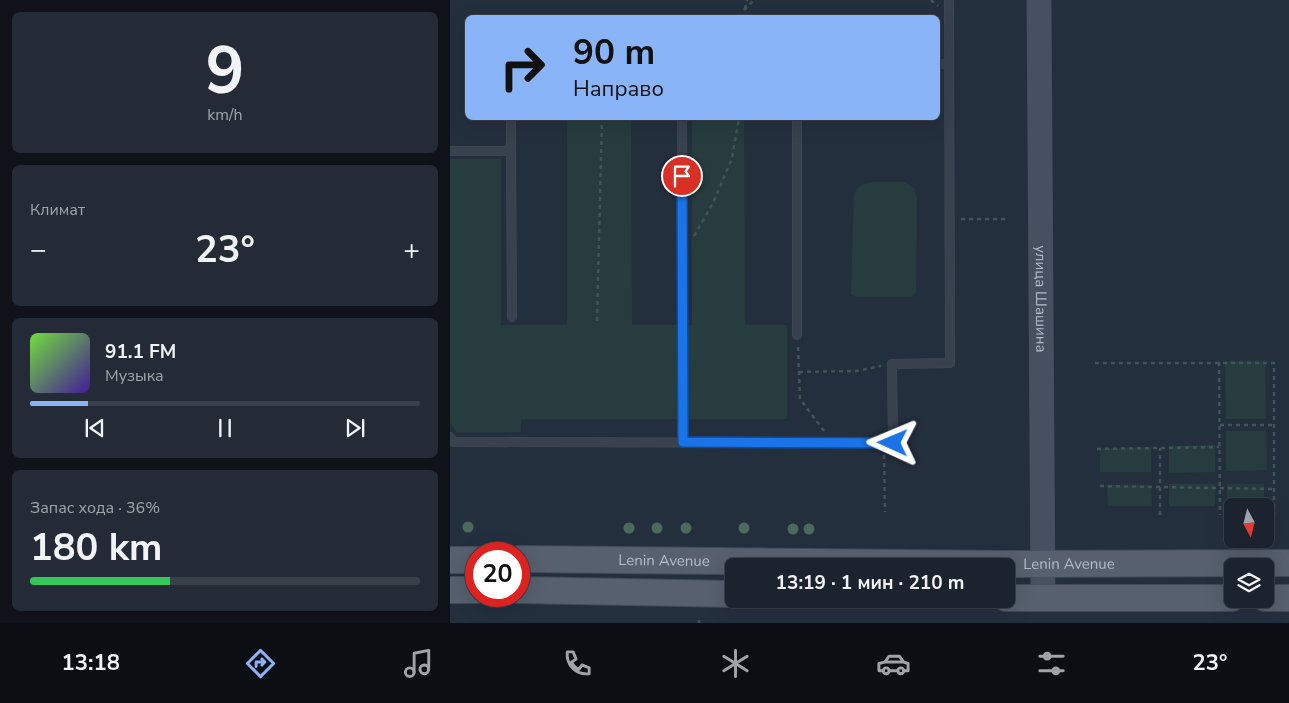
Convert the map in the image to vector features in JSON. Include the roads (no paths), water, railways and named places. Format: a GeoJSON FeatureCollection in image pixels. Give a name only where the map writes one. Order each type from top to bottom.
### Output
{"type":"FeatureCollection","features":[{"type":"Feature","properties":{"kind":"main road"},"geometry":{"type":"LineString","coordinates":[[450,560],[465,560]]}},
{"type":"Feature","properties":{"kind":"main road","name":"Lenin Avenue"},"geometry":{"type":"LineString","coordinates":[[530,560],[1043,564],[1289,563]]}},
{"type":"Feature","properties":{"kind":"main road"},"geometry":{"type":"LineString","coordinates":[[450,590],[465,590]]}},
{"type":"Feature","properties":{"kind":"main road"},"geometry":{"type":"LineString","coordinates":[[530,590],[725,594]]}},
{"type":"Feature","properties":{"kind":"main road"},"geometry":{"type":"LineString","coordinates":[[1015,598],[1224,598]]}},
{"type":"Feature","properties":{"kind":"main road"},"geometry":{"type":"LineString","coordinates":[[1274,598],[1289,598]]}},
{"type":"Feature","properties":{"kind":"street","name":"улица Шашина"},"geometry":{"type":"LineString","coordinates":[[1039,0],[1043,599]]}},
{"type":"Feature","properties":{"kind":"lane"},"geometry":{"type":"LineString","coordinates":[[452,440],[893,443],[892,364],[950,363],[949,0]]}},
{"type":"Feature","properties":{"kind":"lane"},"geometry":{"type":"LineString","coordinates":[[940,64],[950,64]]}},
{"type":"Feature","properties":{"kind":"lane"},"geometry":{"type":"LineString","coordinates":[[511,120],[512,317]]}},
{"type":"Feature","properties":{"kind":"lane"},"geometry":{"type":"LineString","coordinates":[[682,120],[683,442]]}},
{"type":"Feature","properties":{"kind":"lane"},"geometry":{"type":"LineString","coordinates":[[797,120],[797,335]]}},
{"type":"Feature","properties":{"kind":"lane"},"geometry":{"type":"LineString","coordinates":[[450,151],[511,151]]}}]}
